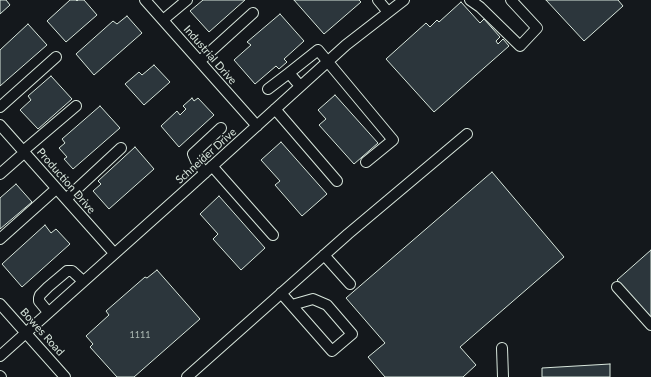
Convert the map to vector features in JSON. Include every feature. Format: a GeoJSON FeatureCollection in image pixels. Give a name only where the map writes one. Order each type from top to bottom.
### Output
{"type":"FeatureCollection","features":[{"type":"Feature","properties":{"kind":"street","name":"Industrial Drive"},"geometry":{"type":"LineString","coordinates":[[145,0],[257,126]]}},
{"type":"Feature","properties":{"kind":"street"},"geometry":{"type":"LineString","coordinates":[[164,20],[186,0]]}},
{"type":"Feature","properties":{"kind":"street"},"geometry":{"type":"LineString","coordinates":[[378,0],[388,12]]}},
{"type":"Feature","properties":{"kind":"street","name":"Schneider Drive"},"geometry":{"type":"LineString","coordinates":[[0,356],[346,45],[404,0]]}},
{"type":"Feature","properties":{"kind":"street"},"geometry":{"type":"LineString","coordinates":[[470,0],[520,46],[537,28],[511,0]]}},
{"type":"Feature","properties":{"kind":"street"},"geometry":{"type":"LineString","coordinates":[[200,61],[254,13]]}},
{"type":"Feature","properties":{"kind":"street"},"geometry":{"type":"LineString","coordinates":[[268,89],[318,50],[394,140],[366,162]]}},
{"type":"Feature","properties":{"kind":"street"},"geometry":{"type":"LineString","coordinates":[[0,106],[56,57]]}},
{"type":"Feature","properties":{"kind":"street"},"geometry":{"type":"LineString","coordinates":[[289,73],[300,86]]}},
{"type":"Feature","properties":{"kind":"street"},"geometry":{"type":"LineString","coordinates":[[0,174],[76,106]]}},
{"type":"Feature","properties":{"kind":"street"},"geometry":{"type":"LineString","coordinates":[[275,109],[337,181]]}},
{"type":"Feature","properties":{"kind":"street","name":"Production Drive"},"geometry":{"type":"LineString","coordinates":[[0,125],[114,254]]}},
{"type":"Feature","properties":{"kind":"street"},"geometry":{"type":"LineString","coordinates":[[222,128],[193,154],[196,161],[208,169],[272,235]]}},
{"type":"Feature","properties":{"kind":"street"},"geometry":{"type":"LineString","coordinates":[[187,377],[324,255],[466,134]]}},
{"type":"Feature","properties":{"kind":"street"},"geometry":{"type":"LineString","coordinates":[[66,199],[121,148]]}},
{"type":"Feature","properties":{"kind":"street"},"geometry":{"type":"LineString","coordinates":[[0,239],[56,189]]}},
{"type":"Feature","properties":{"kind":"street"},"geometry":{"type":"LineString","coordinates":[[324,255],[350,284]]}},
{"type":"Feature","properties":{"kind":"street"},"geometry":{"type":"LineString","coordinates":[[48,312],[39,301],[40,295],[48,287],[67,271],[72,271],[83,281]]}},
{"type":"Feature","properties":{"kind":"street"},"geometry":{"type":"LineString","coordinates":[[617,287],[651,325]]}},
{"type":"Feature","properties":{"kind":"street"},"geometry":{"type":"LineString","coordinates":[[281,293],[332,351],[352,334],[327,305],[313,300],[292,305]]}},
{"type":"Feature","properties":{"kind":"street","name":"Bowes Road"},"geometry":{"type":"LineString","coordinates":[[0,304],[65,377]]}},
{"type":"Feature","properties":{"kind":"street"},"geometry":{"type":"LineString","coordinates":[[502,348],[503,377]]}},
{"type":"Feature","properties":{"kind":"building"},"geometry":{"type":"Polygon","coordinates":[[[0,0],[6,0],[10,5],[0,14],[0,0]]]}},
{"type":"Feature","properties":{"kind":"building"},"geometry":{"type":"Polygon","coordinates":[[[70,0],[84,0],[97,15],[66,42],[47,21],[70,0]]]}},
{"type":"Feature","properties":{"kind":"building"},"geometry":{"type":"Polygon","coordinates":[[[203,0],[245,0],[209,32],[190,11],[203,0]]]}},
{"type":"Feature","properties":{"kind":"building"},"geometry":{"type":"Polygon","coordinates":[[[294,0],[359,0],[361,2],[324,34],[294,0]]]}},
{"type":"Feature","properties":{"kind":"building"},"geometry":{"type":"Polygon","coordinates":[[[546,0],[618,0],[623,6],[584,41],[546,0]]]}},
{"type":"Feature","properties":{"kind":"building"},"geometry":{"type":"Polygon","coordinates":[[[461,2],[480,23],[484,19],[500,37],[496,41],[498,44],[503,39],[509,46],[434,112],[386,59],[426,23],[430,27],[437,20],[439,22],[461,2]]]}},
{"type":"Feature","properties":{"kind":"building"},"geometry":{"type":"Polygon","coordinates":[[[280,14],[304,41],[284,59],[287,62],[279,69],[276,66],[255,84],[234,60],[251,45],[247,42],[280,14]]]}},
{"type":"Feature","properties":{"kind":"building"},"geometry":{"type":"Polygon","coordinates":[[[127,16],[142,33],[94,75],[76,54],[113,21],[117,24],[127,16]]]}},
{"type":"Feature","properties":{"kind":"building"},"geometry":{"type":"Polygon","coordinates":[[[28,24],[47,45],[0,86],[0,50],[28,24]]]}},
{"type":"Feature","properties":{"kind":"building"},"geometry":{"type":"Polygon","coordinates":[[[154,65],[170,82],[144,105],[125,84],[139,72],[142,75],[154,65]]]}},
{"type":"Feature","properties":{"kind":"building"},"geometry":{"type":"Polygon","coordinates":[[[51,76],[72,99],[38,129],[20,110],[31,100],[28,96],[51,76]]]}},
{"type":"Feature","properties":{"kind":"building"},"geometry":{"type":"Polygon","coordinates":[[[335,95],[378,143],[354,164],[319,125],[326,119],[318,110],[335,95]]]}},
{"type":"Feature","properties":{"kind":"building"},"geometry":{"type":"Polygon","coordinates":[[[192,98],[194,101],[198,98],[214,115],[179,147],[161,126],[177,111],[180,115],[186,109],[183,106],[192,98]]]}},
{"type":"Feature","properties":{"kind":"building"},"geometry":{"type":"Polygon","coordinates":[[[100,106],[120,128],[73,169],[64,159],[67,157],[59,148],[65,143],[62,139],[100,106]]]}},
{"type":"Feature","properties":{"kind":"building"},"geometry":{"type":"Polygon","coordinates":[[[281,142],[327,194],[302,216],[275,185],[280,181],[261,160],[281,142]]]}},
{"type":"Feature","properties":{"kind":"building"},"geometry":{"type":"Polygon","coordinates":[[[135,147],[154,169],[109,209],[93,191],[101,184],[98,181],[135,147]]]}},
{"type":"Feature","properties":{"kind":"building"},"geometry":{"type":"Polygon","coordinates":[[[492,172],[564,257],[460,347],[476,365],[463,377],[385,377],[368,357],[385,343],[346,298],[492,172]]]}},
{"type":"Feature","properties":{"kind":"building"},"geometry":{"type":"Polygon","coordinates":[[[16,184],[32,202],[0,229],[0,198],[16,184]]]}},
{"type":"Feature","properties":{"kind":"building"},"geometry":{"type":"Polygon","coordinates":[[[219,196],[265,248],[241,270],[213,239],[218,234],[200,214],[219,196]]]}},
{"type":"Feature","properties":{"kind":"building"},"geometry":{"type":"Polygon","coordinates":[[[45,225],[51,233],[56,229],[70,244],[22,287],[2,264],[45,225]]]}},
{"type":"Feature","properties":{"kind":"building"},"geometry":{"type":"Polygon","coordinates":[[[651,250],[651,317],[617,280],[651,250]]]}},
{"type":"Feature","properties":{"kind":"building"},"geometry":{"type":"Polygon","coordinates":[[[157,270],[200,319],[134,377],[117,377],[90,347],[93,344],[86,336],[109,315],[106,311],[145,277],[147,278],[157,270]]]}},
{"type":"Feature","properties":{"kind":"building"},"geometry":{"type":"Polygon","coordinates":[[[610,364],[610,377],[542,377],[542,368],[610,364]]]}}]}
